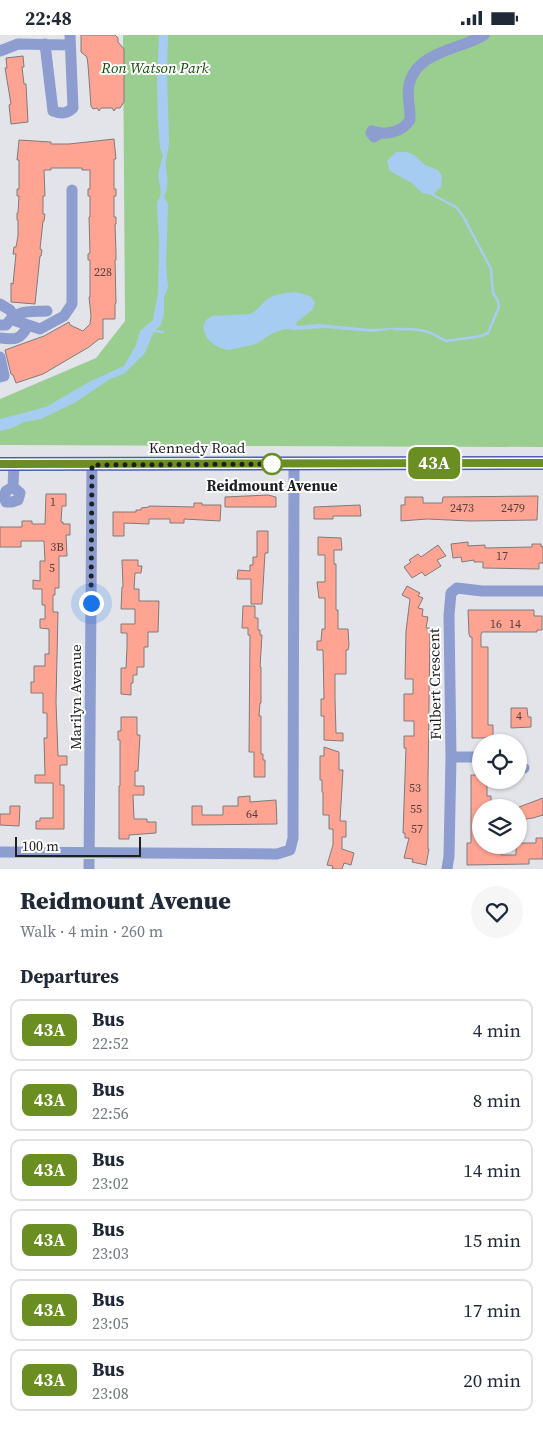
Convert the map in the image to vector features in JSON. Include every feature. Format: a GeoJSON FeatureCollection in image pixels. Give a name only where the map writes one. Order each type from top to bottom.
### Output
{"type":"FeatureCollection","features":[{"type":"Feature","properties":{"kind":"main road","name":"Kennedy Road"},"geometry":{"type":"LineString","coordinates":[[7,464],[543,463]]}},
{"type":"Feature","properties":{"kind":"street"},"geometry":{"type":"LineString","coordinates":[[380,133],[397,131],[410,120],[407,96],[408,85],[420,66],[442,52],[484,35]]}},
{"type":"Feature","properties":{"kind":"street"},"geometry":{"type":"LineString","coordinates":[[0,51],[17,39],[45,44],[70,40],[73,109],[68,113],[62,114],[53,111],[45,44]]}},
{"type":"Feature","properties":{"kind":"street"},"geometry":{"type":"LineString","coordinates":[[0,303],[10,310],[16,321],[40,329],[64,316],[72,304],[72,190]]}},
{"type":"Feature","properties":{"kind":"street"},"geometry":{"type":"LineString","coordinates":[[0,326],[6,325],[13,316],[24,312],[47,311]]}},
{"type":"Feature","properties":{"kind":"street"},"geometry":{"type":"LineString","coordinates":[[0,338],[17,338],[24,334],[28,325]]}},
{"type":"Feature","properties":{"kind":"street"},"geometry":{"type":"LineString","coordinates":[[0,357],[4,376],[0,377]]}},
{"type":"Feature","properties":{"kind":"street"},"geometry":{"type":"LineString","coordinates":[[7,464],[14,487]]}},
{"type":"Feature","properties":{"kind":"street"},"geometry":{"type":"LineString","coordinates":[[0,852],[277,854],[290,851],[293,838],[294,464]]}},
{"type":"Feature","properties":{"kind":"street","name":"Marilyn Avenue"},"geometry":{"type":"LineString","coordinates":[[89,869],[92,465]]}},
{"type":"Feature","properties":{"kind":"street","name":"Fulbert Crescent"},"geometry":{"type":"LineString","coordinates":[[447,869],[449,856],[451,757],[449,615],[451,593],[457,588],[482,591],[543,591]]}},
{"type":"Feature","properties":{"kind":"street"},"geometry":{"type":"LineString","coordinates":[[451,757],[472,757]]}},
{"type":"Feature","properties":{"kind":"green space","name":"Ron Watson Park"},"geometry":{"type":"Polygon","coordinates":[[[123,35],[543,35],[543,447],[0,445],[0,399],[96,358],[125,321],[123,35]]]}},
{"type":"Feature","properties":{"kind":"water"},"geometry":{"type":"Polygon","coordinates":[[[159,35],[168,35],[169,140],[166,164],[167,186],[164,197],[168,204],[166,265],[168,288],[164,297],[164,315],[160,326],[154,331],[145,353],[124,374],[110,379],[76,402],[41,419],[24,422],[0,431],[0,419],[46,407],[89,382],[124,366],[136,345],[140,331],[153,320],[158,293],[159,243],[157,203],[161,194],[158,174],[163,155],[160,148],[158,124],[157,78],[159,35]]]}},
{"type":"Feature","properties":{"kind":"water"},"geometry":{"type":"Polygon","coordinates":[[[396,152],[407,152],[414,155],[425,165],[438,170],[442,176],[441,187],[433,195],[422,193],[412,183],[390,171],[387,161],[396,152]]]}},
{"type":"Feature","properties":{"kind":"water"},"geometry":{"type":"Polygon","coordinates":[[[295,292],[310,296],[315,302],[313,309],[296,323],[297,326],[319,324],[371,329],[394,329],[372,332],[325,328],[285,329],[273,333],[256,344],[229,350],[220,348],[207,338],[203,327],[206,320],[212,316],[250,314],[269,298],[295,292]]]}},
{"type":"Feature","properties":{"kind":"building"},"geometry":{"type":"Polygon","coordinates":[[[81,35],[115,35],[124,49],[124,102],[120,108],[116,108],[114,111],[112,108],[101,108],[99,111],[91,106],[87,57],[81,52],[81,35]]]}},
{"type":"Feature","properties":{"kind":"building"},"geometry":{"type":"Polygon","coordinates":[[[23,56],[24,67],[22,67],[24,84],[26,84],[28,122],[11,124],[9,105],[11,104],[5,68],[7,68],[6,58],[23,56]]]}},
{"type":"Feature","properties":{"kind":"building"},"geometry":{"type":"Polygon","coordinates":[[[114,139],[116,159],[114,159],[114,189],[116,189],[116,196],[114,196],[114,217],[116,217],[115,319],[103,319],[103,339],[99,339],[43,374],[16,383],[11,374],[5,350],[44,336],[69,322],[70,325],[83,331],[90,324],[91,316],[89,297],[90,260],[88,260],[88,254],[90,253],[90,196],[88,196],[88,189],[90,189],[90,170],[82,170],[82,168],[51,168],[51,170],[44,170],[45,196],[43,196],[43,214],[45,214],[35,304],[11,302],[11,283],[13,284],[16,254],[13,254],[18,236],[17,213],[19,196],[17,196],[17,189],[19,189],[19,160],[17,160],[19,140],[69,144],[114,139]]]}},
{"type":"Feature","properties":{"kind":"building"},"geometry":{"type":"Polygon","coordinates":[[[46,494],[66,494],[66,506],[62,506],[61,522],[63,524],[70,524],[70,535],[66,535],[67,556],[59,556],[59,588],[55,588],[55,595],[53,595],[53,612],[58,612],[56,702],[58,756],[67,756],[67,765],[60,765],[60,785],[64,785],[64,829],[36,829],[36,821],[40,821],[40,818],[53,818],[53,783],[35,783],[35,775],[45,775],[44,738],[47,738],[47,713],[43,713],[43,693],[31,693],[31,682],[34,682],[34,666],[45,666],[45,654],[49,654],[49,629],[40,628],[40,619],[45,619],[45,605],[42,605],[42,589],[33,589],[33,580],[40,581],[40,561],[45,561],[44,541],[21,541],[21,547],[0,547],[0,527],[22,527],[22,521],[32,521],[32,524],[45,524],[46,494]]]}},
{"type":"Feature","properties":{"kind":"building"},"geometry":{"type":"Polygon","coordinates":[[[268,495],[276,497],[276,507],[225,507],[225,497],[268,495]]]}},
{"type":"Feature","properties":{"kind":"building"},"geometry":{"type":"Polygon","coordinates":[[[538,496],[537,520],[470,521],[427,519],[401,521],[401,505],[405,505],[405,497],[423,497],[423,503],[442,503],[443,497],[538,496]]]}},
{"type":"Feature","properties":{"kind":"building"},"geometry":{"type":"Polygon","coordinates":[[[194,503],[221,505],[220,521],[184,519],[184,523],[170,523],[170,519],[149,519],[149,524],[124,523],[124,536],[113,536],[113,512],[136,512],[136,510],[149,506],[194,507],[194,503]]]}},
{"type":"Feature","properties":{"kind":"building"},"geometry":{"type":"Polygon","coordinates":[[[360,505],[361,516],[333,516],[333,519],[314,519],[314,507],[360,505]]]}},
{"type":"Feature","properties":{"kind":"building"},"geometry":{"type":"Polygon","coordinates":[[[257,531],[268,531],[268,553],[265,553],[262,604],[251,604],[251,579],[237,579],[238,570],[250,571],[250,565],[253,565],[253,557],[257,557],[257,531]]]}},
{"type":"Feature","properties":{"kind":"building"},"geometry":{"type":"Polygon","coordinates":[[[318,537],[341,538],[342,550],[334,550],[334,564],[336,564],[336,610],[338,610],[338,629],[348,629],[349,645],[348,650],[346,650],[346,674],[335,674],[335,699],[336,733],[343,733],[343,741],[324,740],[324,716],[321,716],[321,699],[324,699],[323,650],[317,650],[317,641],[321,641],[322,629],[325,629],[325,598],[319,598],[317,582],[325,582],[325,555],[318,555],[318,537]]]}},
{"type":"Feature","properties":{"kind":"building"},"geometry":{"type":"Polygon","coordinates":[[[468,542],[468,546],[485,545],[485,548],[532,547],[532,544],[541,544],[541,547],[543,546],[543,563],[539,563],[539,569],[483,568],[483,562],[474,562],[474,560],[462,562],[461,557],[453,558],[451,544],[468,542]]]}},
{"type":"Feature","properties":{"kind":"building"},"geometry":{"type":"Polygon","coordinates":[[[438,545],[446,556],[437,560],[441,566],[425,576],[422,572],[412,578],[404,567],[411,562],[409,560],[418,554],[421,557],[438,545]]]}},
{"type":"Feature","properties":{"kind":"building"},"geometry":{"type":"Polygon","coordinates":[[[122,560],[138,560],[138,566],[142,566],[141,573],[135,573],[134,589],[139,589],[139,601],[159,601],[158,632],[148,632],[148,647],[144,647],[144,667],[137,667],[137,675],[133,675],[131,695],[121,694],[121,668],[126,668],[127,633],[121,633],[121,624],[135,624],[135,609],[121,609],[123,587],[122,560]]]}},
{"type":"Feature","properties":{"kind":"building"},"geometry":{"type":"Polygon","coordinates":[[[407,586],[420,593],[418,596],[423,598],[418,608],[423,609],[422,616],[428,617],[426,628],[430,628],[429,849],[426,865],[412,862],[413,859],[404,858],[409,838],[405,838],[405,833],[403,833],[406,748],[404,748],[404,736],[414,736],[414,721],[404,721],[404,694],[413,694],[413,679],[405,679],[406,631],[410,599],[402,595],[407,586]]]}},
{"type":"Feature","properties":{"kind":"building"},"geometry":{"type":"Polygon","coordinates":[[[243,606],[255,606],[255,618],[258,618],[258,630],[260,630],[260,635],[262,635],[260,667],[261,703],[259,716],[261,716],[261,754],[263,754],[263,760],[265,760],[265,777],[254,777],[254,752],[249,752],[250,635],[248,635],[248,628],[242,628],[243,606]]]}},
{"type":"Feature","properties":{"kind":"building"},"geometry":{"type":"Polygon","coordinates":[[[468,610],[534,610],[534,616],[542,616],[542,630],[537,630],[537,632],[482,632],[481,634],[481,647],[488,647],[488,725],[493,725],[493,734],[472,734],[472,637],[469,634],[468,610]]]}},
{"type":"Feature","properties":{"kind":"building"},"geometry":{"type":"Polygon","coordinates":[[[511,708],[527,708],[528,717],[531,717],[531,727],[511,728],[511,708]]]}},
{"type":"Feature","properties":{"kind":"building"},"geometry":{"type":"Polygon","coordinates":[[[121,717],[137,717],[137,735],[140,735],[138,771],[135,771],[135,786],[144,786],[144,795],[133,795],[134,819],[147,819],[147,822],[156,822],[156,833],[129,835],[129,839],[119,839],[120,740],[118,740],[118,731],[121,731],[121,717]]]}},
{"type":"Feature","properties":{"kind":"building"},"geometry":{"type":"Polygon","coordinates":[[[324,747],[339,752],[339,770],[343,770],[340,821],[346,821],[346,837],[342,837],[342,849],[354,853],[351,865],[344,863],[342,869],[332,869],[333,866],[327,865],[333,845],[333,829],[329,829],[329,815],[323,815],[320,756],[324,756],[324,747]]]}},
{"type":"Feature","properties":{"kind":"building"},"geometry":{"type":"Polygon","coordinates":[[[472,775],[472,789],[487,789],[487,796],[491,796],[491,799],[472,799],[472,854],[527,854],[527,843],[536,843],[536,838],[543,838],[543,859],[529,859],[529,864],[467,865],[467,843],[471,843],[472,775]]]}},
{"type":"Feature","properties":{"kind":"building"},"geometry":{"type":"Polygon","coordinates":[[[250,796],[250,802],[276,800],[277,824],[192,825],[192,806],[202,806],[202,815],[223,815],[223,806],[238,806],[238,797],[250,796]]]}},
{"type":"Feature","properties":{"kind":"building"},"geometry":{"type":"Polygon","coordinates":[[[543,798],[543,815],[527,819],[527,804],[543,798]]]}},
{"type":"Feature","properties":{"kind":"building"},"geometry":{"type":"Polygon","coordinates":[[[10,806],[20,806],[19,826],[0,825],[0,814],[10,814],[10,806]]]}},
{"type":"Feature","properties":{"kind":"waterway"},"geometry":{"type":"LineString","coordinates":[[394,329],[424,331],[447,341],[481,336],[488,333],[499,307],[493,293],[491,269],[463,216],[456,207],[433,195]]}},
{"type":"Feature","properties":{"kind":"waterway"},"geometry":{"type":"LineString","coordinates":[[154,331],[163,332]]}},
{"type":"Feature","properties":{"kind":"bus line","name":"43A"},"geometry":{"type":"LineString","coordinates":[[0,464],[543,463]]}},
{"type":"Feature","properties":{"kind":"place","name":"Reidmount Avenue"},"geometry":{"type":"Point","coordinates":[272,464]}},
{"type":"Feature","properties":{"kind":"route"},"geometry":{"type":"LineString","coordinates":[[91,603],[92,465],[276,464],[272,464]]}}]}
